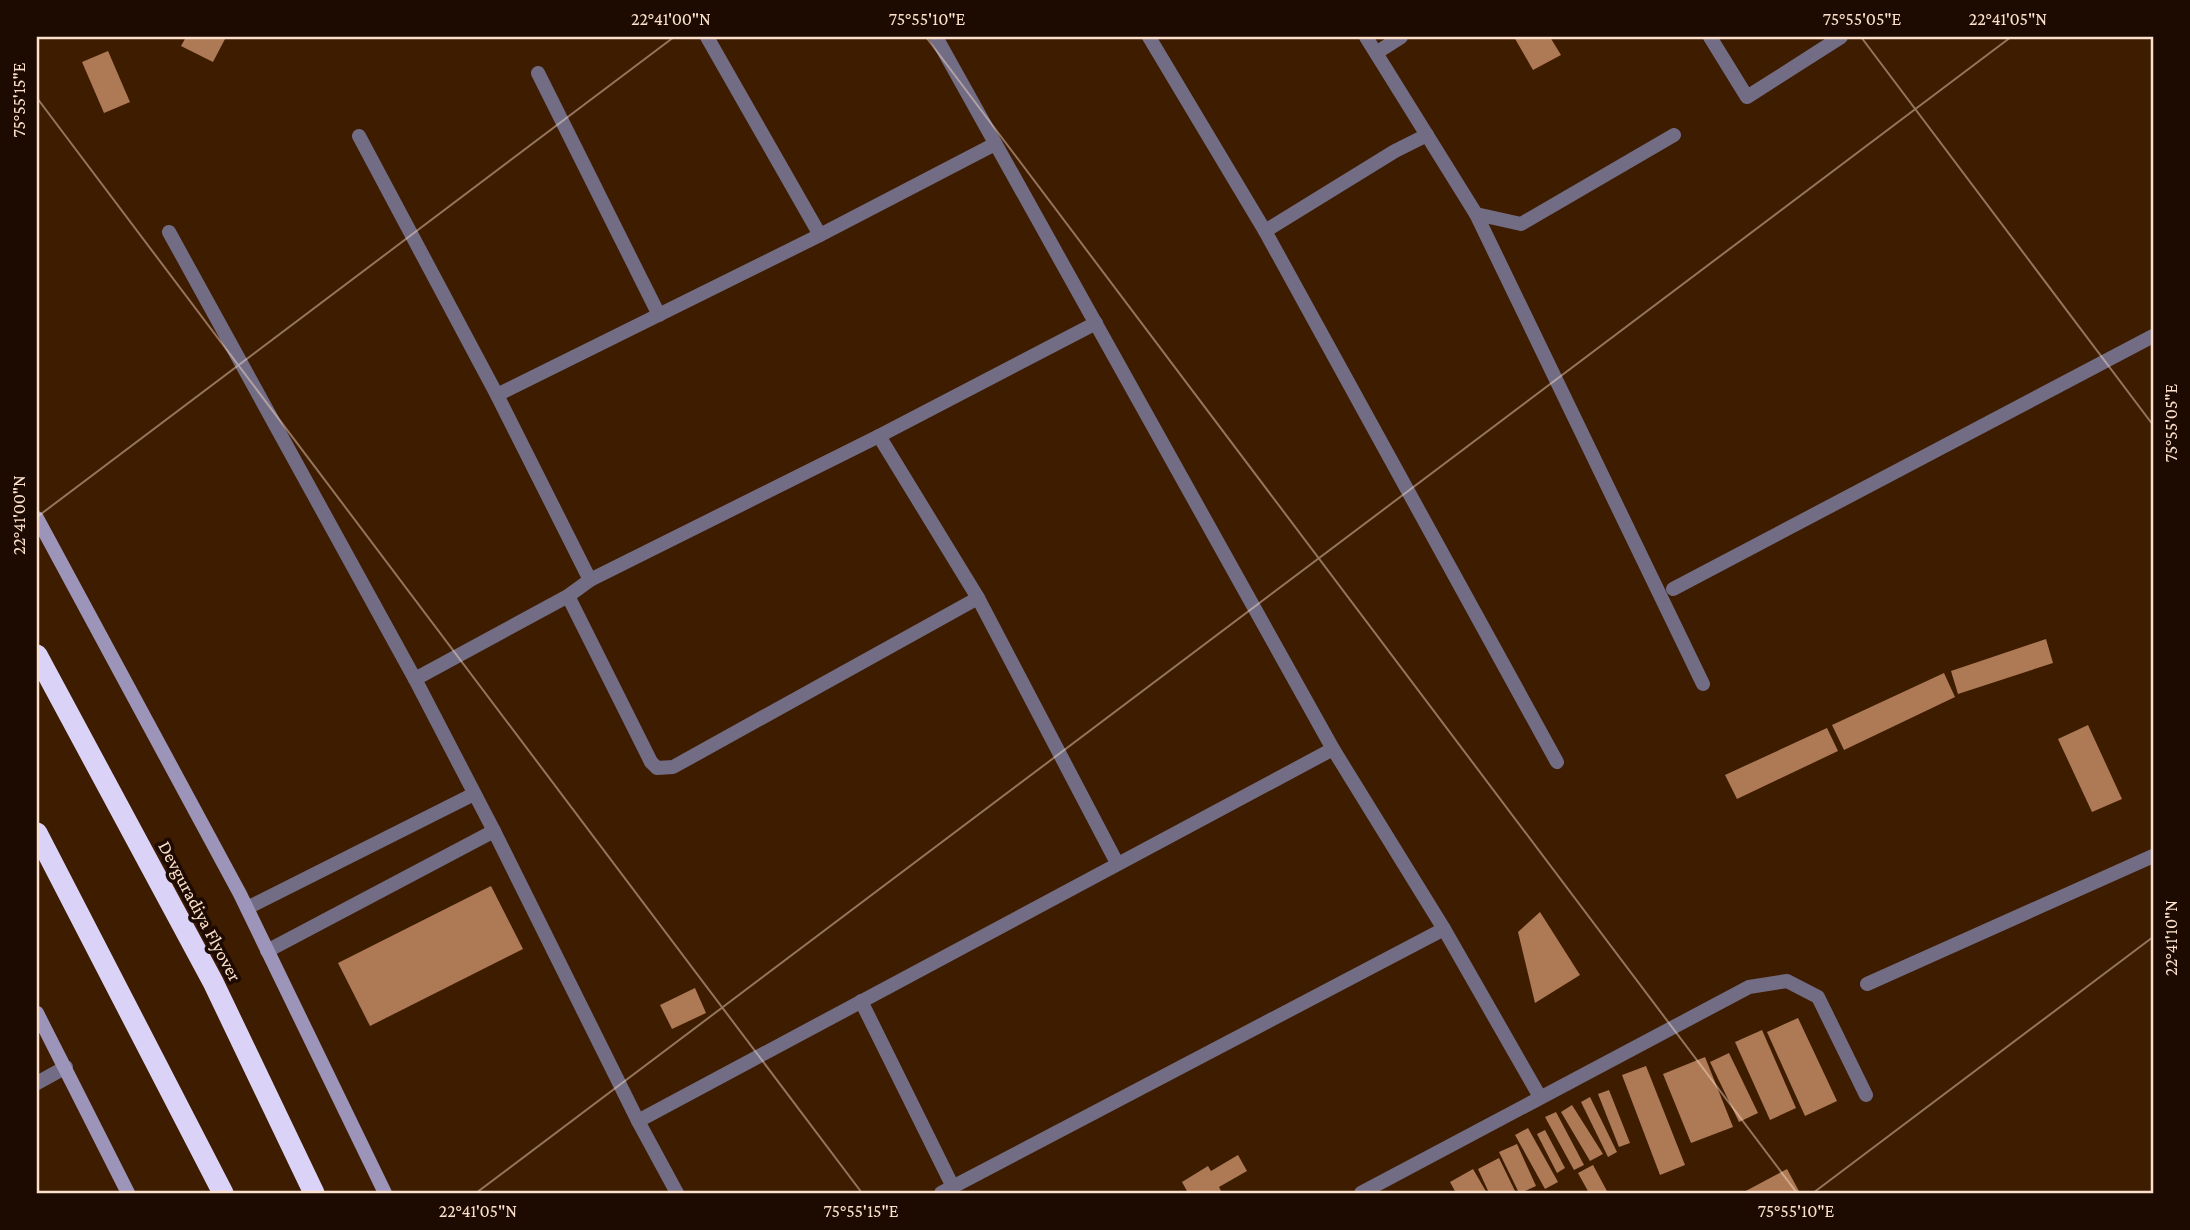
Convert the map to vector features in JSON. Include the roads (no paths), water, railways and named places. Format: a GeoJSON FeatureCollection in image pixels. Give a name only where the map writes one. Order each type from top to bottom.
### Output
{"type":"FeatureCollection","features":[{"type":"Feature","properties":{"kind":"highway","name":"Devguradiya Flyover"},"geometry":{"type":"LineString","coordinates":[[37,655],[213,982],[314,1193]]}},
{"type":"Feature","properties":{"kind":"highway"},"geometry":{"type":"LineString","coordinates":[[37,833],[223,1193]]}},
{"type":"Feature","properties":{"kind":"street"},"geometry":{"type":"LineString","coordinates":[[707,37],[820,235]]}},
{"type":"Feature","properties":{"kind":"street"},"geometry":{"type":"LineString","coordinates":[[936,37],[1333,749],[1444,929],[1540,1097]]}},
{"type":"Feature","properties":{"kind":"street"},"geometry":{"type":"LineString","coordinates":[[1149,37],[1265,231],[1557,762]]}},
{"type":"Feature","properties":{"kind":"street"},"geometry":{"type":"LineString","coordinates":[[1366,37],[1476,214],[1703,684]]}},
{"type":"Feature","properties":{"kind":"street"},"geometry":{"type":"LineString","coordinates":[[1376,53],[1401,37]]}},
{"type":"Feature","properties":{"kind":"street"},"geometry":{"type":"LineString","coordinates":[[1710,37],[1747,97],[1842,37]]}},
{"type":"Feature","properties":{"kind":"street"},"geometry":{"type":"LineString","coordinates":[[538,73],[659,315]]}},
{"type":"Feature","properties":{"kind":"street"},"geometry":{"type":"LineString","coordinates":[[1265,231],[1395,151],[1427,135]]}},
{"type":"Feature","properties":{"kind":"street"},"geometry":{"type":"LineString","coordinates":[[1476,214],[1521,224],[1674,135]]}},
{"type":"Feature","properties":{"kind":"street"},"geometry":{"type":"LineString","coordinates":[[359,136],[497,395],[590,580]]}},
{"type":"Feature","properties":{"kind":"street"},"geometry":{"type":"LineString","coordinates":[[497,395],[820,235],[995,144]]}},
{"type":"Feature","properties":{"kind":"street"},"geometry":{"type":"LineString","coordinates":[[169,232],[415,679],[677,1193]]}},
{"type":"Feature","properties":{"kind":"street"},"geometry":{"type":"LineString","coordinates":[[415,679],[568,596],[590,580],[1096,323]]}},
{"type":"Feature","properties":{"kind":"street"},"geometry":{"type":"LineString","coordinates":[[1673,589],[2153,337]]}},
{"type":"Feature","properties":{"kind":"street"},"geometry":{"type":"LineString","coordinates":[[878,436],[978,598],[1117,863]]}},
{"type":"Feature","properties":{"kind":"street"},"geometry":{"type":"LineString","coordinates":[[37,518],[247,908],[385,1193]]}},
{"type":"Feature","properties":{"kind":"street"},"geometry":{"type":"LineString","coordinates":[[568,596],[651,762],[657,768],[673,766],[978,598]]}},
{"type":"Feature","properties":{"kind":"street"},"geometry":{"type":"LineString","coordinates":[[638,1121],[1333,749]]}},
{"type":"Feature","properties":{"kind":"street"},"geometry":{"type":"LineString","coordinates":[[247,908],[474,794]]}},
{"type":"Feature","properties":{"kind":"street"},"geometry":{"type":"LineString","coordinates":[[267,951],[494,831]]}},
{"type":"Feature","properties":{"kind":"street"},"geometry":{"type":"LineString","coordinates":[[1867,984],[2153,856]]}},
{"type":"Feature","properties":{"kind":"street"},"geometry":{"type":"LineString","coordinates":[[861,1000],[947,1190],[1444,929]]}},
{"type":"Feature","properties":{"kind":"street"},"geometry":{"type":"LineString","coordinates":[[1361,1193],[1749,987],[1787,981],[1818,997],[1866,1095]]}},
{"type":"Feature","properties":{"kind":"street"},"geometry":{"type":"LineString","coordinates":[[37,1013],[128,1193]]}},
{"type":"Feature","properties":{"kind":"street"},"geometry":{"type":"LineString","coordinates":[[37,1083],[66,1067]]}}]}
